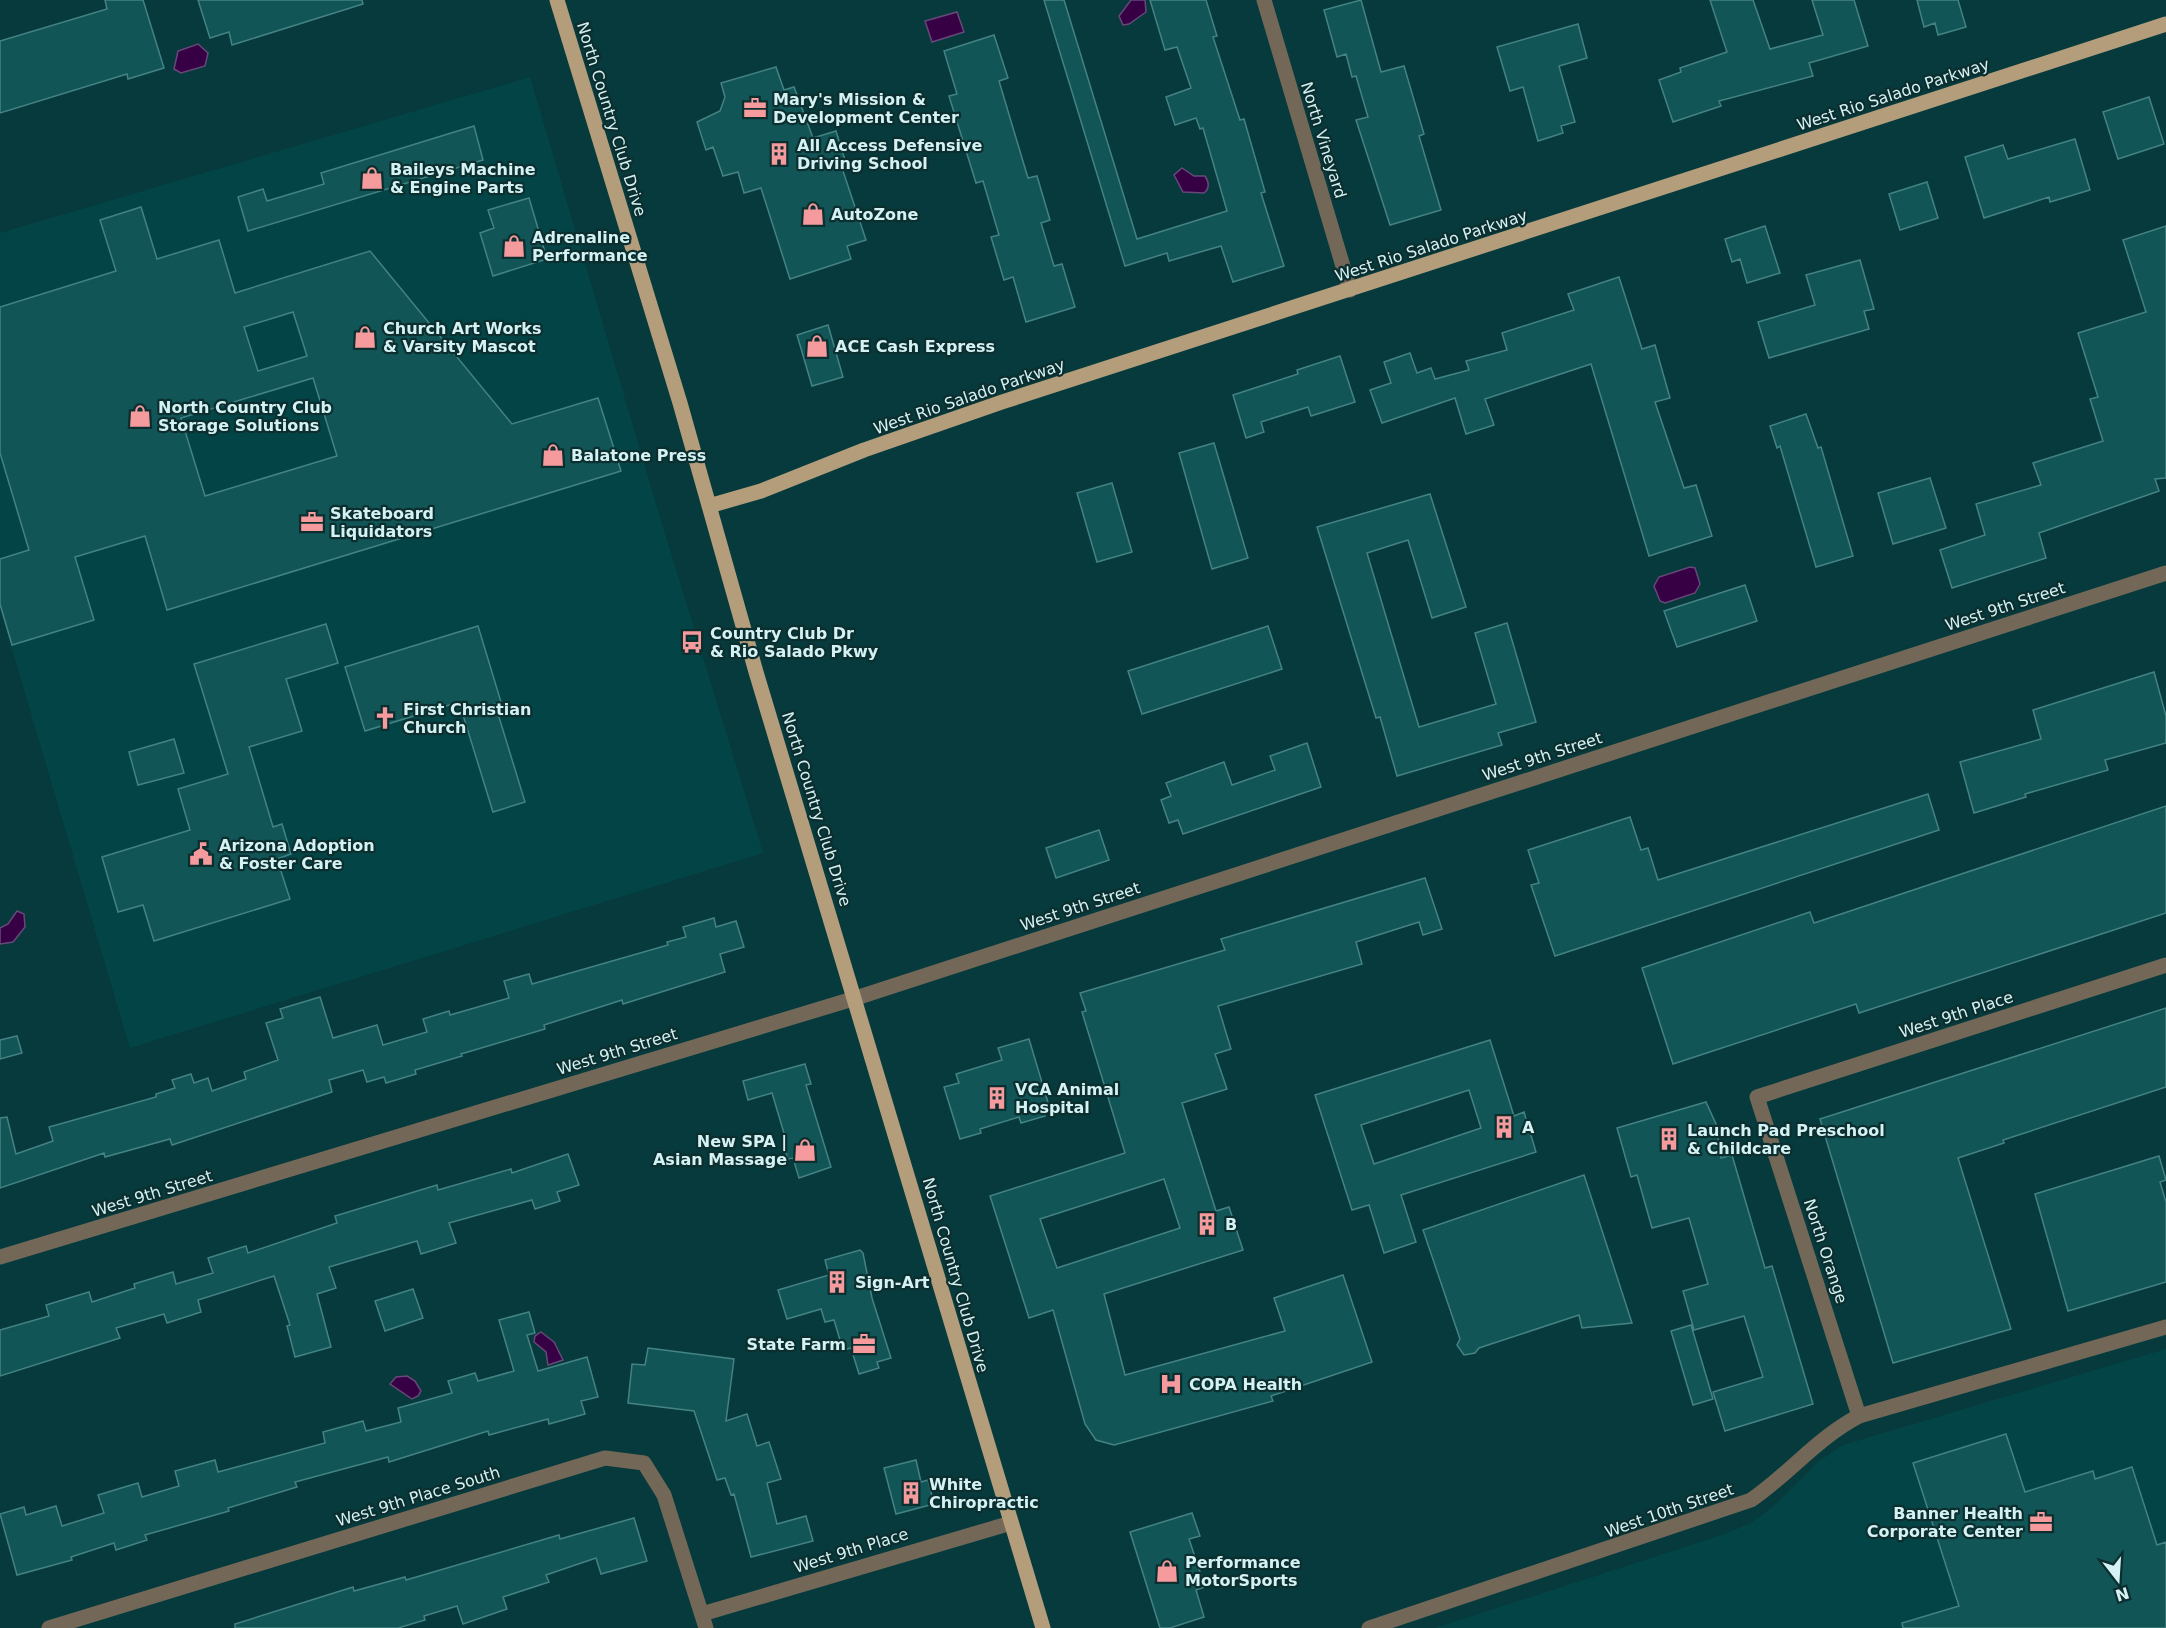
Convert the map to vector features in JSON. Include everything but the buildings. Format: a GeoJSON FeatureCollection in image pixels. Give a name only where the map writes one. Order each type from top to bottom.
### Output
{"type":"FeatureCollection","features":[{"type":"Feature","properties":{"kind":"main road","name":"North Country Club Drive"},"geometry":{"type":"LineString","coordinates":[[558,0],[709,506],[756,672],[856,998],[1043,1628]]}},
{"type":"Feature","properties":{"kind":"main road","name":"West Rio Salado Parkway"},"geometry":{"type":"LineString","coordinates":[[709,506],[761,490],[864,450],[1002,402],[2166,24]]}},
{"type":"Feature","properties":{"kind":"street","name":"North Vineyard"},"geometry":{"type":"LineString","coordinates":[[1264,0],[1350,290]]}},
{"type":"Feature","properties":{"kind":"street","name":"West 9th Street"},"geometry":{"type":"LineString","coordinates":[[0,1257],[856,998],[2166,573]]}},
{"type":"Feature","properties":{"kind":"street","name":"West 9th Place"},"geometry":{"type":"LineString","coordinates":[[1757,1097],[2166,965]]}},
{"type":"Feature","properties":{"kind":"street","name":"North Orange"},"geometry":{"type":"LineString","coordinates":[[1757,1097],[1859,1416]]}},
{"type":"Feature","properties":{"kind":"street","name":"West 10th Street"},"geometry":{"type":"LineString","coordinates":[[1369,1628],[1751,1500],[1773,1485],[1803,1454],[1840,1426],[1859,1416],[2166,1327]]}},
{"type":"Feature","properties":{"kind":"street","name":"West 9th Place South"},"geometry":{"type":"LineString","coordinates":[[49,1628],[605,1458],[644,1464],[664,1495],[704,1621]]}},
{"type":"Feature","properties":{"kind":"street","name":"West 9th Place"},"geometry":{"type":"LineString","coordinates":[[704,1621],[1011,1523]]}},
{"type":"Feature","properties":{"kind":"shaded area"},"geometry":{"type":"Polygon","coordinates":[[[1131,0],[1145,0],[1146,12],[1129,24],[1123,25],[1119,16],[1131,0]]]}},
{"type":"Feature","properties":{"kind":"shaded area"},"geometry":{"type":"Polygon","coordinates":[[[957,12],[964,32],[932,42],[925,21],[957,12]]]}},
{"type":"Feature","properties":{"kind":"shaded area"},"geometry":{"type":"Polygon","coordinates":[[[198,44],[208,53],[205,66],[181,73],[174,69],[178,51],[198,44]]]}},
{"type":"Feature","properties":{"kind":"shaded area"},"geometry":{"type":"Polygon","coordinates":[[[530,77],[659,514],[763,853],[130,1048],[0,609],[0,233],[530,77]]]}},
{"type":"Feature","properties":{"kind":"shaded area"},"geometry":{"type":"Polygon","coordinates":[[[1182,168],[1194,176],[1205,176],[1208,185],[1204,193],[1183,192],[1174,175],[1182,168]]]}},
{"type":"Feature","properties":{"kind":"shaded area"},"geometry":{"type":"Polygon","coordinates":[[[1690,567],[1695,568],[1700,584],[1695,593],[1665,603],[1660,601],[1654,586],[1659,577],[1690,567]]]}},
{"type":"Feature","properties":{"kind":"shaded area"},"geometry":{"type":"Polygon","coordinates":[[[17,911],[24,914],[25,927],[13,942],[0,944],[0,928],[8,924],[17,911]]]}},
{"type":"Feature","properties":{"kind":"shaded area"},"geometry":{"type":"Polygon","coordinates":[[[541,1332],[554,1342],[563,1360],[548,1365],[546,1352],[534,1342],[535,1336],[541,1332]]]}},
{"type":"Feature","properties":{"kind":"shaded area"},"geometry":{"type":"Polygon","coordinates":[[[2166,1349],[2166,1628],[1435,1628],[1725,1534],[1751,1523],[1774,1506],[1819,1461],[1843,1445],[2166,1349]]]}},
{"type":"Feature","properties":{"kind":"shaded area"},"geometry":{"type":"Polygon","coordinates":[[[407,1376],[415,1381],[421,1391],[412,1399],[390,1384],[396,1377],[407,1376]]]}},
{"type":"Feature","properties":{"kind":"place","name":"Mary's Mission & Development Center"},"geometry":{"type":"Point","coordinates":[755,108]}},
{"type":"Feature","properties":{"kind":"place","name":"All Access Defensive Driving School"},"geometry":{"type":"Point","coordinates":[779,154]}},
{"type":"Feature","properties":{"kind":"place","name":"Baileys Machine & Engine Parts"},"geometry":{"type":"Point","coordinates":[372,178]}},
{"type":"Feature","properties":{"kind":"place","name":"AutoZone"},"geometry":{"type":"Point","coordinates":[813,214]}},
{"type":"Feature","properties":{"kind":"place","name":"Adrenaline Performance"},"geometry":{"type":"Point","coordinates":[514,246]}},
{"type":"Feature","properties":{"kind":"place","name":"Church Art Works & Varsity Mascot"},"geometry":{"type":"Point","coordinates":[365,337]}},
{"type":"Feature","properties":{"kind":"place","name":"ACE Cash Express"},"geometry":{"type":"Point","coordinates":[817,346]}},
{"type":"Feature","properties":{"kind":"place","name":"North Country Club Storage Solutions"},"geometry":{"type":"Point","coordinates":[140,416]}},
{"type":"Feature","properties":{"kind":"place","name":"Balatone Press"},"geometry":{"type":"Point","coordinates":[553,455]}},
{"type":"Feature","properties":{"kind":"place","name":"Skateboard Liquidators"},"geometry":{"type":"Point","coordinates":[312,522]}},
{"type":"Feature","properties":{"kind":"place","name":"Country Club Dr & Rio Salado Pkwy"},"geometry":{"type":"Point","coordinates":[692,642]}},
{"type":"Feature","properties":{"kind":"place","name":"First Christian Church"},"geometry":{"type":"Point","coordinates":[385,718]}},
{"type":"Feature","properties":{"kind":"place","name":"Arizona Adoption & Foster Care"},"geometry":{"type":"Point","coordinates":[201,854]}},
{"type":"Feature","properties":{"kind":"place","name":"VCA Animal Hospital"},"geometry":{"type":"Point","coordinates":[997,1098]}},
{"type":"Feature","properties":{"kind":"place","name":"A"},"geometry":{"type":"Point","coordinates":[1504,1127]}},
{"type":"Feature","properties":{"kind":"place","name":"Launch Pad Preschool & Childcare"},"geometry":{"type":"Point","coordinates":[1669,1139]}},
{"type":"Feature","properties":{"kind":"place","name":"New SPA | Asian Massage"},"geometry":{"type":"Point","coordinates":[805,1150]}},
{"type":"Feature","properties":{"kind":"place","name":"B"},"geometry":{"type":"Point","coordinates":[1207,1224]}},
{"type":"Feature","properties":{"kind":"place","name":"Sign-Art"},"geometry":{"type":"Point","coordinates":[837,1282]}},
{"type":"Feature","properties":{"kind":"place","name":"State Farm"},"geometry":{"type":"Point","coordinates":[864,1344]}},
{"type":"Feature","properties":{"kind":"place","name":"COPA Health"},"geometry":{"type":"Point","coordinates":[1171,1384]}},
{"type":"Feature","properties":{"kind":"place","name":"White Chiropractic"},"geometry":{"type":"Point","coordinates":[911,1493]}},
{"type":"Feature","properties":{"kind":"place","name":"Banner Health Corporate Center"},"geometry":{"type":"Point","coordinates":[2041,1522]}},
{"type":"Feature","properties":{"kind":"place","name":"Performance MotorSports"},"geometry":{"type":"Point","coordinates":[1167,1571]}}]}
